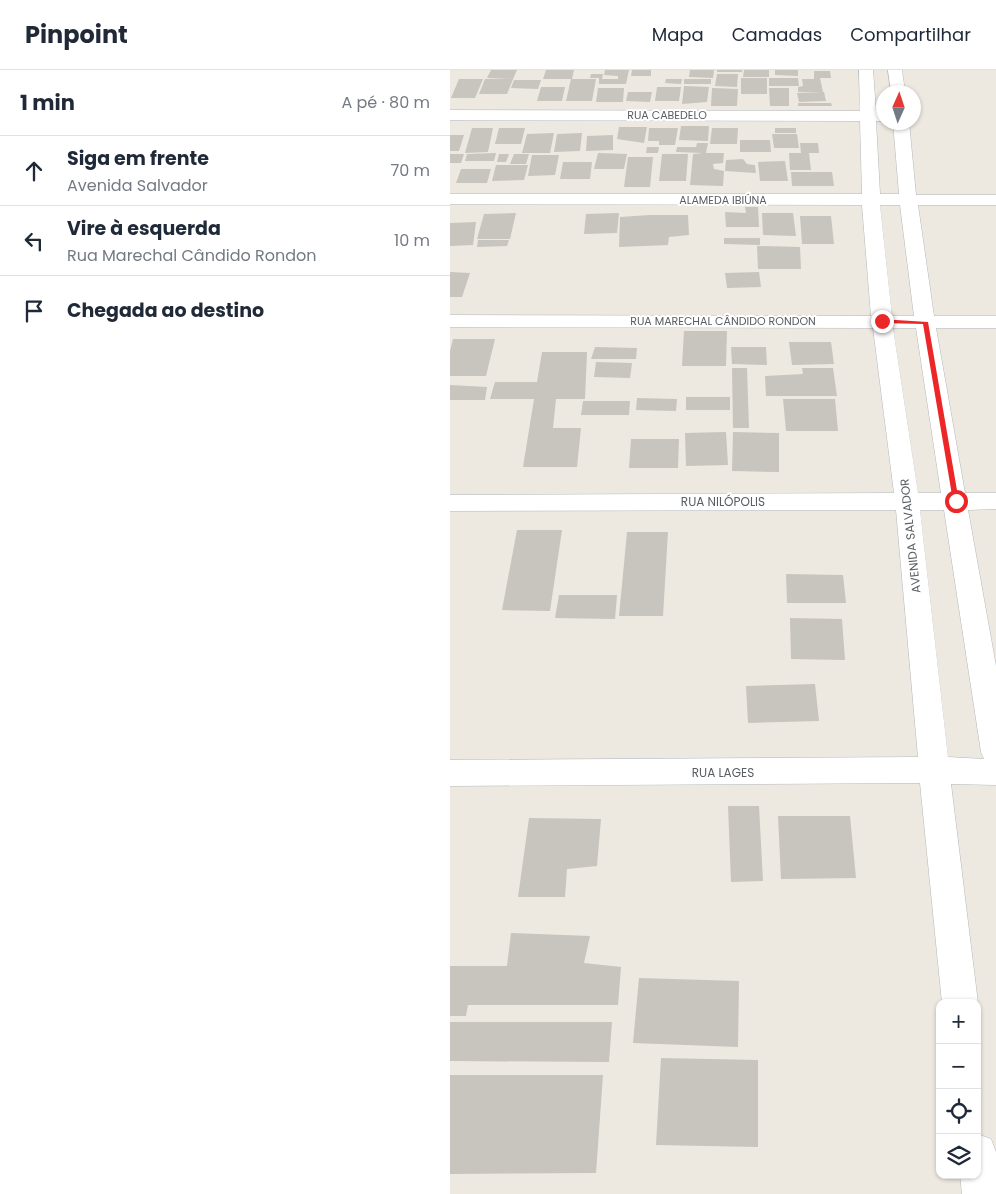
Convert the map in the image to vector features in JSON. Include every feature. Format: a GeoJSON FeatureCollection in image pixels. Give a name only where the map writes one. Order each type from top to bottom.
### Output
{"type":"FeatureCollection","features":[{"type":"Feature","properties":{"kind":"street","name":"AVENIDA SALVADOR"},"geometry":{"type":"LineString","coordinates":[[866,70],[876,115],[871,200],[882,321],[907,500],[960,999]]}},
{"type":"Feature","properties":{"kind":"street"},"geometry":{"type":"LineString","coordinates":[[895,70],[897,85]]}},
{"type":"Feature","properties":{"kind":"street","name":"RUA CABEDELO"},"geometry":{"type":"LineString","coordinates":[[450,115],[876,115]]}},
{"type":"Feature","properties":{"kind":"street"},"geometry":{"type":"LineString","coordinates":[[901,130],[908,201],[925,322],[996,752]]}},
{"type":"Feature","properties":{"kind":"street","name":"ALAMEDA IBIÚNA"},"geometry":{"type":"LineString","coordinates":[[450,199],[996,200]]}},
{"type":"Feature","properties":{"kind":"street","name":"RUA MARECHAL CÂNDIDO RONDON"},"geometry":{"type":"LineString","coordinates":[[450,320],[996,322]]}},
{"type":"Feature","properties":{"kind":"street","name":"RUA NILÓPOLIS"},"geometry":{"type":"LineString","coordinates":[[450,503],[996,501]]}},
{"type":"Feature","properties":{"kind":"street","name":"RUA LAGES"},"geometry":{"type":"LineString","coordinates":[[450,773],[934,770],[996,772]]}},
{"type":"Feature","properties":{"kind":"street"},"geometry":{"type":"LineString","coordinates":[[980,1179],[982,1194]]}},
{"type":"Feature","properties":{"kind":"building"},"geometry":{"type":"Polygon","coordinates":[[[491,70],[517,70],[513,79],[487,78],[491,70]]]}},
{"type":"Feature","properties":{"kind":"building"},"geometry":{"type":"Polygon","coordinates":[[[546,70],[574,70],[572,79],[543,79],[546,70]]]}},
{"type":"Feature","properties":{"kind":"building"},"geometry":{"type":"Polygon","coordinates":[[[605,70],[629,70],[626,84],[599,84],[599,78],[590,78],[591,74],[603,74],[602,79],[618,79],[618,76],[604,75],[605,70]]]}},
{"type":"Feature","properties":{"kind":"building"},"geometry":{"type":"Polygon","coordinates":[[[632,70],[651,70],[651,76],[631,76],[632,70]]]}},
{"type":"Feature","properties":{"kind":"building"},"geometry":{"type":"Polygon","coordinates":[[[690,70],[714,70],[713,78],[689,77],[690,70]]]}},
{"type":"Feature","properties":{"kind":"building"},"geometry":{"type":"Polygon","coordinates":[[[717,70],[742,70],[742,72],[717,72],[717,70]]]}},
{"type":"Feature","properties":{"kind":"building"},"geometry":{"type":"Polygon","coordinates":[[[744,70],[769,70],[769,77],[743,77],[744,70]]]}},
{"type":"Feature","properties":{"kind":"building"},"geometry":{"type":"Polygon","coordinates":[[[775,70],[798,70],[798,76],[775,75],[775,70]]]}},
{"type":"Feature","properties":{"kind":"building"},"geometry":{"type":"Polygon","coordinates":[[[814,71],[830,71],[831,78],[820,78],[823,92],[798,92],[798,87],[803,86],[802,79],[814,79],[814,71]]]}},
{"type":"Feature","properties":{"kind":"building"},"geometry":{"type":"Polygon","coordinates":[[[717,74],[738,74],[737,87],[715,86],[717,74]]]}},
{"type":"Feature","properties":{"kind":"building"},"geometry":{"type":"Polygon","coordinates":[[[741,78],[767,78],[767,94],[741,94],[741,78]]]}},
{"type":"Feature","properties":{"kind":"building"},"geometry":{"type":"Polygon","coordinates":[[[769,78],[798,78],[799,86],[769,86],[769,78]]]}},
{"type":"Feature","properties":{"kind":"building"},"geometry":{"type":"Polygon","coordinates":[[[459,79],[483,79],[475,98],[451,98],[459,79]]]}},
{"type":"Feature","properties":{"kind":"building"},"geometry":{"type":"Polygon","coordinates":[[[485,79],[513,79],[507,94],[479,94],[485,79]]]}},
{"type":"Feature","properties":{"kind":"building"},"geometry":{"type":"Polygon","coordinates":[[[571,79],[596,79],[592,101],[566,101],[571,79]]]}},
{"type":"Feature","properties":{"kind":"building"},"geometry":{"type":"Polygon","coordinates":[[[666,79],[682,79],[681,84],[665,83],[666,79]]]}},
{"type":"Feature","properties":{"kind":"building"},"geometry":{"type":"Polygon","coordinates":[[[684,79],[711,79],[711,84],[684,84],[684,79]]]}},
{"type":"Feature","properties":{"kind":"building"},"geometry":{"type":"Polygon","coordinates":[[[514,80],[541,80],[538,89],[511,88],[514,80]]]}},
{"type":"Feature","properties":{"kind":"building"},"geometry":{"type":"Polygon","coordinates":[[[684,86],[709,87],[707,102],[682,104],[684,86]]]}},
{"type":"Feature","properties":{"kind":"building"},"geometry":{"type":"Polygon","coordinates":[[[541,87],[565,87],[562,101],[537,101],[541,87]]]}},
{"type":"Feature","properties":{"kind":"building"},"geometry":{"type":"Polygon","coordinates":[[[657,87],[681,87],[679,101],[655,101],[657,87]]]}},
{"type":"Feature","properties":{"kind":"building"},"geometry":{"type":"Polygon","coordinates":[[[598,88],[624,88],[623,102],[596,102],[598,88]]]}},
{"type":"Feature","properties":{"kind":"building"},"geometry":{"type":"Polygon","coordinates":[[[712,88],[738,89],[737,106],[711,106],[712,88]]]}},
{"type":"Feature","properties":{"kind":"building"},"geometry":{"type":"Polygon","coordinates":[[[769,88],[789,88],[789,106],[770,106],[769,88]]]}},
{"type":"Feature","properties":{"kind":"building"},"geometry":{"type":"Polygon","coordinates":[[[628,92],[652,92],[650,102],[626,101],[628,92]]]}},
{"type":"Feature","properties":{"kind":"building"},"geometry":{"type":"Polygon","coordinates":[[[824,92],[826,101],[799,102],[797,93],[824,92]]]}},
{"type":"Feature","properties":{"kind":"building"},"geometry":{"type":"Polygon","coordinates":[[[798,103],[831,103],[832,106],[798,106],[798,103]]]}},
{"type":"Feature","properties":{"kind":"building"},"geometry":{"type":"Polygon","coordinates":[[[681,126],[709,126],[708,141],[679,140],[681,126]]]}},
{"type":"Feature","properties":{"kind":"building"},"geometry":{"type":"Polygon","coordinates":[[[619,127],[647,127],[644,143],[617,139],[619,127]]]}},
{"type":"Feature","properties":{"kind":"building"},"geometry":{"type":"Polygon","coordinates":[[[472,128],[493,128],[488,152],[465,153],[472,128]]]}},
{"type":"Feature","properties":{"kind":"building"},"geometry":{"type":"Polygon","coordinates":[[[499,128],[525,128],[521,144],[495,144],[499,128]]]}},
{"type":"Feature","properties":{"kind":"building"},"geometry":{"type":"Polygon","coordinates":[[[649,128],[678,128],[675,145],[659,145],[659,141],[648,141],[649,128]]]}},
{"type":"Feature","properties":{"kind":"building"},"geometry":{"type":"Polygon","coordinates":[[[712,128],[738,128],[737,144],[710,144],[712,128]]]}},
{"type":"Feature","properties":{"kind":"building"},"geometry":{"type":"Polygon","coordinates":[[[775,128],[796,128],[796,133],[775,133],[775,128]]]}},
{"type":"Feature","properties":{"kind":"building"},"geometry":{"type":"Polygon","coordinates":[[[554,133],[550,153],[522,153],[527,134],[554,133]]]}},
{"type":"Feature","properties":{"kind":"building"},"geometry":{"type":"Polygon","coordinates":[[[582,133],[580,151],[554,152],[557,134],[582,133]]]}},
{"type":"Feature","properties":{"kind":"building"},"geometry":{"type":"Polygon","coordinates":[[[772,134],[797,134],[799,148],[774,148],[772,134]]]}},
{"type":"Feature","properties":{"kind":"building"},"geometry":{"type":"Polygon","coordinates":[[[450,135],[464,135],[459,151],[450,151],[450,135]]]}},
{"type":"Feature","properties":{"kind":"building"},"geometry":{"type":"Polygon","coordinates":[[[613,135],[613,150],[586,151],[587,136],[613,135]]]}},
{"type":"Feature","properties":{"kind":"building"},"geometry":{"type":"Polygon","coordinates":[[[740,140],[770,140],[771,152],[740,152],[740,140]]]}},
{"type":"Feature","properties":{"kind":"building"},"geometry":{"type":"Polygon","coordinates":[[[697,143],[708,143],[706,153],[724,153],[723,163],[713,164],[714,169],[724,171],[723,186],[690,185],[693,154],[703,153],[676,152],[677,147],[696,147],[697,143]]]}},
{"type":"Feature","properties":{"kind":"building"},"geometry":{"type":"Polygon","coordinates":[[[800,143],[818,143],[819,153],[801,153],[800,143]]]}},
{"type":"Feature","properties":{"kind":"building"},"geometry":{"type":"Polygon","coordinates":[[[647,147],[659,147],[658,153],[646,153],[647,147]]]}},
{"type":"Feature","properties":{"kind":"building"},"geometry":{"type":"Polygon","coordinates":[[[496,153],[494,161],[465,161],[467,154],[496,153]]]}},
{"type":"Feature","properties":{"kind":"building"},"geometry":{"type":"Polygon","coordinates":[[[598,153],[627,154],[624,169],[594,169],[598,153]]]}},
{"type":"Feature","properties":{"kind":"building"},"geometry":{"type":"Polygon","coordinates":[[[789,153],[809,153],[811,170],[790,170],[789,153]]]}},
{"type":"Feature","properties":{"kind":"building"},"geometry":{"type":"Polygon","coordinates":[[[450,154],[464,154],[461,163],[450,163],[450,154]]]}},
{"type":"Feature","properties":{"kind":"building"},"geometry":{"type":"Polygon","coordinates":[[[499,154],[509,154],[506,162],[497,162],[499,154]]]}},
{"type":"Feature","properties":{"kind":"building"},"geometry":{"type":"Polygon","coordinates":[[[514,154],[529,154],[526,164],[510,164],[514,154]]]}},
{"type":"Feature","properties":{"kind":"building"},"geometry":{"type":"Polygon","coordinates":[[[662,154],[688,154],[686,181],[659,181],[662,154]]]}},
{"type":"Feature","properties":{"kind":"building"},"geometry":{"type":"Polygon","coordinates":[[[532,155],[559,155],[555,175],[528,176],[532,155]]]}},
{"type":"Feature","properties":{"kind":"building"},"geometry":{"type":"Polygon","coordinates":[[[628,157],[653,157],[650,187],[624,187],[628,157]]]}},
{"type":"Feature","properties":{"kind":"building"},"geometry":{"type":"Polygon","coordinates":[[[743,159],[747,164],[755,165],[756,173],[725,171],[726,160],[743,159]]]}},
{"type":"Feature","properties":{"kind":"building"},"geometry":{"type":"Polygon","coordinates":[[[785,161],[788,181],[760,181],[758,162],[785,161]]]}},
{"type":"Feature","properties":{"kind":"building"},"geometry":{"type":"Polygon","coordinates":[[[563,162],[592,162],[590,179],[560,179],[563,162]]]}},
{"type":"Feature","properties":{"kind":"building"},"geometry":{"type":"Polygon","coordinates":[[[496,165],[528,165],[524,180],[492,181],[496,165]]]}},
{"type":"Feature","properties":{"kind":"building"},"geometry":{"type":"Polygon","coordinates":[[[461,169],[491,169],[487,183],[456,183],[461,169]]]}},
{"type":"Feature","properties":{"kind":"building"},"geometry":{"type":"Polygon","coordinates":[[[791,172],[832,172],[834,186],[792,186],[791,172]]]}},
{"type":"Feature","properties":{"kind":"building"},"geometry":{"type":"Polygon","coordinates":[[[745,207],[758,207],[759,227],[726,227],[725,212],[746,213],[745,207]]]}},
{"type":"Feature","properties":{"kind":"building"},"geometry":{"type":"Polygon","coordinates":[[[516,213],[510,239],[477,239],[484,214],[516,213]]]}},
{"type":"Feature","properties":{"kind":"building"},"geometry":{"type":"Polygon","coordinates":[[[619,213],[617,233],[584,234],[586,214],[619,213]]]}},
{"type":"Feature","properties":{"kind":"building"},"geometry":{"type":"Polygon","coordinates":[[[762,213],[793,213],[796,236],[763,235],[762,213]]]}},
{"type":"Feature","properties":{"kind":"building"},"geometry":{"type":"Polygon","coordinates":[[[688,215],[689,235],[669,237],[668,245],[619,247],[620,217],[688,215]]]}},
{"type":"Feature","properties":{"kind":"building"},"geometry":{"type":"Polygon","coordinates":[[[800,216],[831,216],[834,244],[802,244],[800,216]]]}},
{"type":"Feature","properties":{"kind":"building"},"geometry":{"type":"Polygon","coordinates":[[[476,222],[473,245],[450,246],[450,223],[476,222]]]}},
{"type":"Feature","properties":{"kind":"building"},"geometry":{"type":"Polygon","coordinates":[[[724,238],[760,238],[760,245],[724,244],[724,238]]]}},
{"type":"Feature","properties":{"kind":"building"},"geometry":{"type":"Polygon","coordinates":[[[478,240],[509,240],[507,246],[477,247],[478,240]]]}},
{"type":"Feature","properties":{"kind":"building"},"geometry":{"type":"Polygon","coordinates":[[[757,246],[800,247],[801,269],[758,269],[757,246]]]}},
{"type":"Feature","properties":{"kind":"building"},"geometry":{"type":"Polygon","coordinates":[[[450,272],[470,273],[462,297],[450,297],[450,272]]]}},
{"type":"Feature","properties":{"kind":"building"},"geometry":{"type":"Polygon","coordinates":[[[759,272],[761,287],[727,288],[725,273],[759,272]]]}},
{"type":"Feature","properties":{"kind":"building"},"geometry":{"type":"Polygon","coordinates":[[[684,331],[727,331],[726,366],[682,366],[684,331]]]}},
{"type":"Feature","properties":{"kind":"building"},"geometry":{"type":"Polygon","coordinates":[[[453,339],[495,339],[486,376],[450,376],[450,351],[453,339]]]}},
{"type":"Feature","properties":{"kind":"building"},"geometry":{"type":"Polygon","coordinates":[[[789,342],[831,342],[834,364],[792,365],[789,342]]]}},
{"type":"Feature","properties":{"kind":"building"},"geometry":{"type":"Polygon","coordinates":[[[595,347],[637,348],[636,359],[591,359],[595,347]]]}},
{"type":"Feature","properties":{"kind":"building"},"geometry":{"type":"Polygon","coordinates":[[[731,347],[766,347],[767,365],[732,364],[731,347]]]}},
{"type":"Feature","properties":{"kind":"building"},"geometry":{"type":"Polygon","coordinates":[[[542,352],[587,352],[585,399],[556,399],[553,428],[581,428],[577,467],[523,467],[534,399],[490,399],[495,382],[537,382],[542,352]]]}},
{"type":"Feature","properties":{"kind":"building"},"geometry":{"type":"Polygon","coordinates":[[[596,362],[632,363],[630,378],[594,377],[596,362]]]}},
{"type":"Feature","properties":{"kind":"building"},"geometry":{"type":"Polygon","coordinates":[[[732,368],[747,368],[749,428],[733,428],[732,368]]]}},
{"type":"Feature","properties":{"kind":"building"},"geometry":{"type":"Polygon","coordinates":[[[802,368],[833,368],[837,396],[766,396],[765,376],[803,374],[802,368]]]}},
{"type":"Feature","properties":{"kind":"building"},"geometry":{"type":"Polygon","coordinates":[[[450,385],[487,387],[485,400],[450,400],[450,385]]]}},
{"type":"Feature","properties":{"kind":"building"},"geometry":{"type":"Polygon","coordinates":[[[686,397],[730,397],[730,410],[686,410],[686,397]]]}},
{"type":"Feature","properties":{"kind":"building"},"geometry":{"type":"Polygon","coordinates":[[[637,398],[677,399],[676,411],[636,410],[637,398]]]}},
{"type":"Feature","properties":{"kind":"building"},"geometry":{"type":"Polygon","coordinates":[[[783,399],[835,399],[838,431],[786,431],[783,399]]]}},
{"type":"Feature","properties":{"kind":"building"},"geometry":{"type":"Polygon","coordinates":[[[583,401],[630,401],[629,415],[581,415],[583,401]]]}},
{"type":"Feature","properties":{"kind":"building"},"geometry":{"type":"Polygon","coordinates":[[[726,432],[728,465],[686,466],[685,433],[726,432]]]}},
{"type":"Feature","properties":{"kind":"building"},"geometry":{"type":"Polygon","coordinates":[[[733,432],[779,433],[779,472],[732,471],[733,432]]]}},
{"type":"Feature","properties":{"kind":"building"},"geometry":{"type":"Polygon","coordinates":[[[631,439],[679,439],[678,468],[629,468],[631,439]]]}},
{"type":"Feature","properties":{"kind":"building"},"geometry":{"type":"Polygon","coordinates":[[[517,530],[562,530],[550,611],[502,610],[517,530]]]}},
{"type":"Feature","properties":{"kind":"building"},"geometry":{"type":"Polygon","coordinates":[[[627,532],[668,532],[663,616],[619,616],[627,532]]]}},
{"type":"Feature","properties":{"kind":"building"},"geometry":{"type":"Polygon","coordinates":[[[786,574],[843,575],[846,603],[787,603],[786,574]]]}},
{"type":"Feature","properties":{"kind":"building"},"geometry":{"type":"Polygon","coordinates":[[[559,595],[617,595],[615,619],[555,618],[559,595]]]}},
{"type":"Feature","properties":{"kind":"building"},"geometry":{"type":"Polygon","coordinates":[[[790,618],[842,619],[845,660],[791,659],[790,618]]]}},
{"type":"Feature","properties":{"kind":"building"},"geometry":{"type":"Polygon","coordinates":[[[815,684],[819,721],[748,723],[746,686],[815,684]]]}},
{"type":"Feature","properties":{"kind":"building"},"geometry":{"type":"Polygon","coordinates":[[[728,806],[759,806],[763,881],[731,882],[728,806]]]}},
{"type":"Feature","properties":{"kind":"building"},"geometry":{"type":"Polygon","coordinates":[[[778,816],[850,816],[856,878],[781,879],[778,816]]]}},
{"type":"Feature","properties":{"kind":"building"},"geometry":{"type":"Polygon","coordinates":[[[529,818],[601,819],[597,866],[567,869],[565,897],[518,897],[529,818]]]}},
{"type":"Feature","properties":{"kind":"building"},"geometry":{"type":"Polygon","coordinates":[[[511,933],[590,936],[584,963],[621,967],[618,1005],[468,1005],[466,1016],[450,1016],[450,966],[507,966],[511,933]]]}},
{"type":"Feature","properties":{"kind":"building"},"geometry":{"type":"Polygon","coordinates":[[[639,978],[739,981],[738,1047],[633,1043],[639,978]]]}},
{"type":"Feature","properties":{"kind":"building"},"geometry":{"type":"Polygon","coordinates":[[[450,1022],[612,1022],[609,1062],[450,1061],[450,1022]]]}},
{"type":"Feature","properties":{"kind":"building"},"geometry":{"type":"Polygon","coordinates":[[[661,1058],[758,1060],[758,1147],[656,1145],[661,1058]]]}},
{"type":"Feature","properties":{"kind":"building"},"geometry":{"type":"Polygon","coordinates":[[[450,1075],[603,1075],[596,1173],[450,1174],[450,1075]]]}},
{"type":"Feature","properties":{"kind":"route"},"geometry":{"type":"LineString","coordinates":[[882,321],[925,322],[956,501]]}}]}
